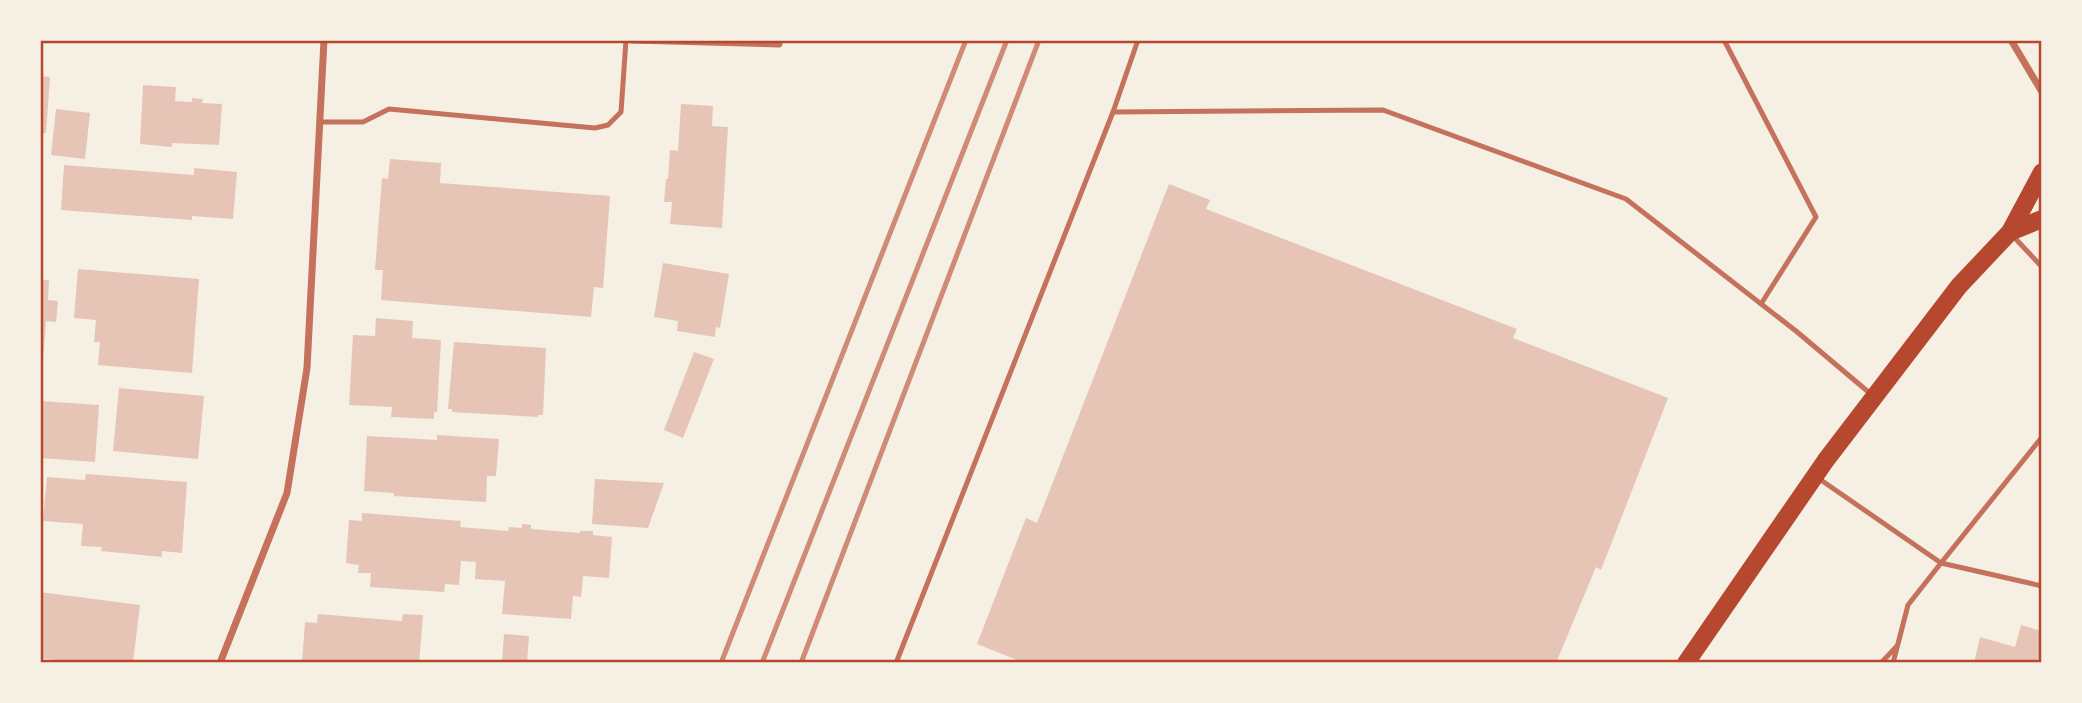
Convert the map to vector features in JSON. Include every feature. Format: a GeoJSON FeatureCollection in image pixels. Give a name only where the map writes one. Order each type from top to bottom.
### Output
{"type":"FeatureCollection","features":[{"type":"Feature","properties":{"kind":"main road"},"geometry":{"type":"LineString","coordinates":[[1686,663],[1815,476],[1959,286],[2010,232],[2042,172]]}},
{"type":"Feature","properties":{"kind":"main road"},"geometry":{"type":"LineString","coordinates":[[2010,232],[2042,219]]}},
{"type":"Feature","properties":{"kind":"street"},"geometry":{"type":"LineString","coordinates":[[220,663],[287,492],[307,368],[324,40]]}},
{"type":"Feature","properties":{"kind":"street"},"geometry":{"type":"LineString","coordinates":[[632,40],[779,44]]}},
{"type":"Feature","properties":{"kind":"street"},"geometry":{"type":"LineString","coordinates":[[2011,40],[2042,92]]}},
{"type":"Feature","properties":{"kind":"lane"},"geometry":{"type":"LineString","coordinates":[[321,122],[363,122],[389,109],[595,128],[608,125],[621,112],[626,40]]}},
{"type":"Feature","properties":{"kind":"lane"},"geometry":{"type":"LineString","coordinates":[[895,663],[1113,113],[1138,40]]}},
{"type":"Feature","properties":{"kind":"lane"},"geometry":{"type":"LineString","coordinates":[[1724,40],[1816,217],[1761,304]]}},
{"type":"Feature","properties":{"kind":"lane"},"geometry":{"type":"LineString","coordinates":[[1113,113],[1383,110],[1626,199],[1875,397]]}},
{"type":"Feature","properties":{"kind":"lane"},"geometry":{"type":"LineString","coordinates":[[2010,232],[2042,267]]}},
{"type":"Feature","properties":{"kind":"lane"},"geometry":{"type":"LineString","coordinates":[[1893,663],[1908,605],[2042,437]]}},
{"type":"Feature","properties":{"kind":"lane"},"geometry":{"type":"LineString","coordinates":[[1815,476],[1941,563],[2042,586]]}},
{"type":"Feature","properties":{"kind":"lane"},"geometry":{"type":"LineString","coordinates":[[1881,663],[1897,645]]}},
{"type":"Feature","properties":{"kind":"building"},"geometry":{"type":"Polygon","coordinates":[[[40,76],[50,77],[46,133],[40,133],[40,76]]]}},
{"type":"Feature","properties":{"kind":"building"},"geometry":{"type":"Polygon","coordinates":[[[143,85],[176,87],[175,101],[192,102],[192,98],[203,99],[202,103],[222,104],[219,145],[172,143],[172,147],[140,144],[143,85]]]}},
{"type":"Feature","properties":{"kind":"building"},"geometry":{"type":"Polygon","coordinates":[[[681,104],[713,106],[712,126],[728,127],[722,228],[670,224],[672,202],[664,202],[666,179],[670,150],[678,151],[681,104]]]}},
{"type":"Feature","properties":{"kind":"building"},"geometry":{"type":"Polygon","coordinates":[[[56,109],[90,113],[85,159],[51,155],[56,109]]]}},
{"type":"Feature","properties":{"kind":"building"},"geometry":{"type":"Polygon","coordinates":[[[390,159],[441,163],[440,183],[610,196],[603,288],[594,287],[591,317],[381,300],[383,270],[375,270],[382,178],[388,179],[390,159]]]}},
{"type":"Feature","properties":{"kind":"building"},"geometry":{"type":"Polygon","coordinates":[[[64,165],[194,175],[194,168],[237,172],[233,219],[192,216],[192,220],[61,210],[64,165]]]}},
{"type":"Feature","properties":{"kind":"building"},"geometry":{"type":"Polygon","coordinates":[[[1169,184],[1210,200],[1206,209],[1517,329],[1513,338],[1668,398],[1601,570],[1596,567],[1556,663],[1025,663],[977,644],[1026,518],[1037,523],[1169,184]]]}},
{"type":"Feature","properties":{"kind":"building"},"geometry":{"type":"Polygon","coordinates":[[[663,263],[729,274],[720,328],[716,327],[715,337],[677,331],[678,321],[654,317],[663,263]]]}},
{"type":"Feature","properties":{"kind":"building"},"geometry":{"type":"Polygon","coordinates":[[[78,269],[199,279],[192,373],[98,365],[100,342],[94,342],[96,320],[74,318],[78,269]]]}},
{"type":"Feature","properties":{"kind":"building"},"geometry":{"type":"Polygon","coordinates":[[[40,280],[49,280],[48,300],[58,301],[56,322],[46,321],[43,361],[40,361],[40,280]]]}},
{"type":"Feature","properties":{"kind":"building"},"geometry":{"type":"Polygon","coordinates":[[[376,318],[413,321],[412,338],[441,340],[437,412],[434,412],[434,419],[391,417],[392,407],[349,405],[353,335],[375,336],[376,318]]]}},
{"type":"Feature","properties":{"kind":"building"},"geometry":{"type":"Polygon","coordinates":[[[454,342],[546,348],[543,415],[538,417],[452,412],[452,409],[448,409],[454,342]]]}},
{"type":"Feature","properties":{"kind":"building"},"geometry":{"type":"Polygon","coordinates":[[[694,352],[714,359],[683,438],[664,430],[694,352]]]}},
{"type":"Feature","properties":{"kind":"building"},"geometry":{"type":"Polygon","coordinates":[[[119,388],[204,396],[198,459],[113,451],[119,388]]]}},
{"type":"Feature","properties":{"kind":"building"},"geometry":{"type":"Polygon","coordinates":[[[40,401],[99,405],[95,462],[40,458],[40,401]]]}},
{"type":"Feature","properties":{"kind":"building"},"geometry":{"type":"Polygon","coordinates":[[[437,435],[499,439],[496,476],[487,476],[486,502],[394,496],[394,493],[364,491],[367,436],[437,440],[437,435]]]}},
{"type":"Feature","properties":{"kind":"building"},"geometry":{"type":"Polygon","coordinates":[[[86,474],[187,482],[182,553],[162,551],[162,557],[101,551],[102,547],[81,546],[83,524],[43,521],[47,477],[85,480],[86,474]]]}},
{"type":"Feature","properties":{"kind":"building"},"geometry":{"type":"Polygon","coordinates":[[[595,479],[664,483],[648,528],[592,524],[595,479]]]}},
{"type":"Feature","properties":{"kind":"building"},"geometry":{"type":"Polygon","coordinates":[[[362,513],[461,521],[460,527],[508,531],[509,527],[522,528],[522,524],[531,525],[531,529],[580,533],[593,531],[593,535],[612,537],[609,578],[583,576],[581,597],[573,596],[571,619],[502,614],[505,581],[475,579],[476,562],[461,561],[459,585],[445,584],[444,592],[370,587],[371,573],[358,573],[359,565],[346,563],[349,520],[362,521],[362,513]]]}},
{"type":"Feature","properties":{"kind":"building"},"geometry":{"type":"Polygon","coordinates":[[[40,592],[140,605],[133,663],[80,663],[40,658],[40,592]]]}},
{"type":"Feature","properties":{"kind":"building"},"geometry":{"type":"Polygon","coordinates":[[[318,614],[402,621],[403,614],[423,615],[419,663],[302,663],[305,622],[317,623],[318,614]]]}},
{"type":"Feature","properties":{"kind":"building"},"geometry":{"type":"Polygon","coordinates":[[[2021,625],[2042,631],[2042,663],[1974,663],[1980,637],[2015,647],[2021,625]]]}},
{"type":"Feature","properties":{"kind":"building"},"geometry":{"type":"Polygon","coordinates":[[[504,634],[529,636],[527,663],[502,663],[504,634]]]}},
{"type":"Feature","properties":{"kind":"railway"},"geometry":{"type":"LineString","coordinates":[[721,663],[966,40]]}},
{"type":"Feature","properties":{"kind":"railway"},"geometry":{"type":"LineString","coordinates":[[762,663],[1007,40]]}},
{"type":"Feature","properties":{"kind":"railway"},"geometry":{"type":"LineString","coordinates":[[801,663],[1039,40]]}}]}
